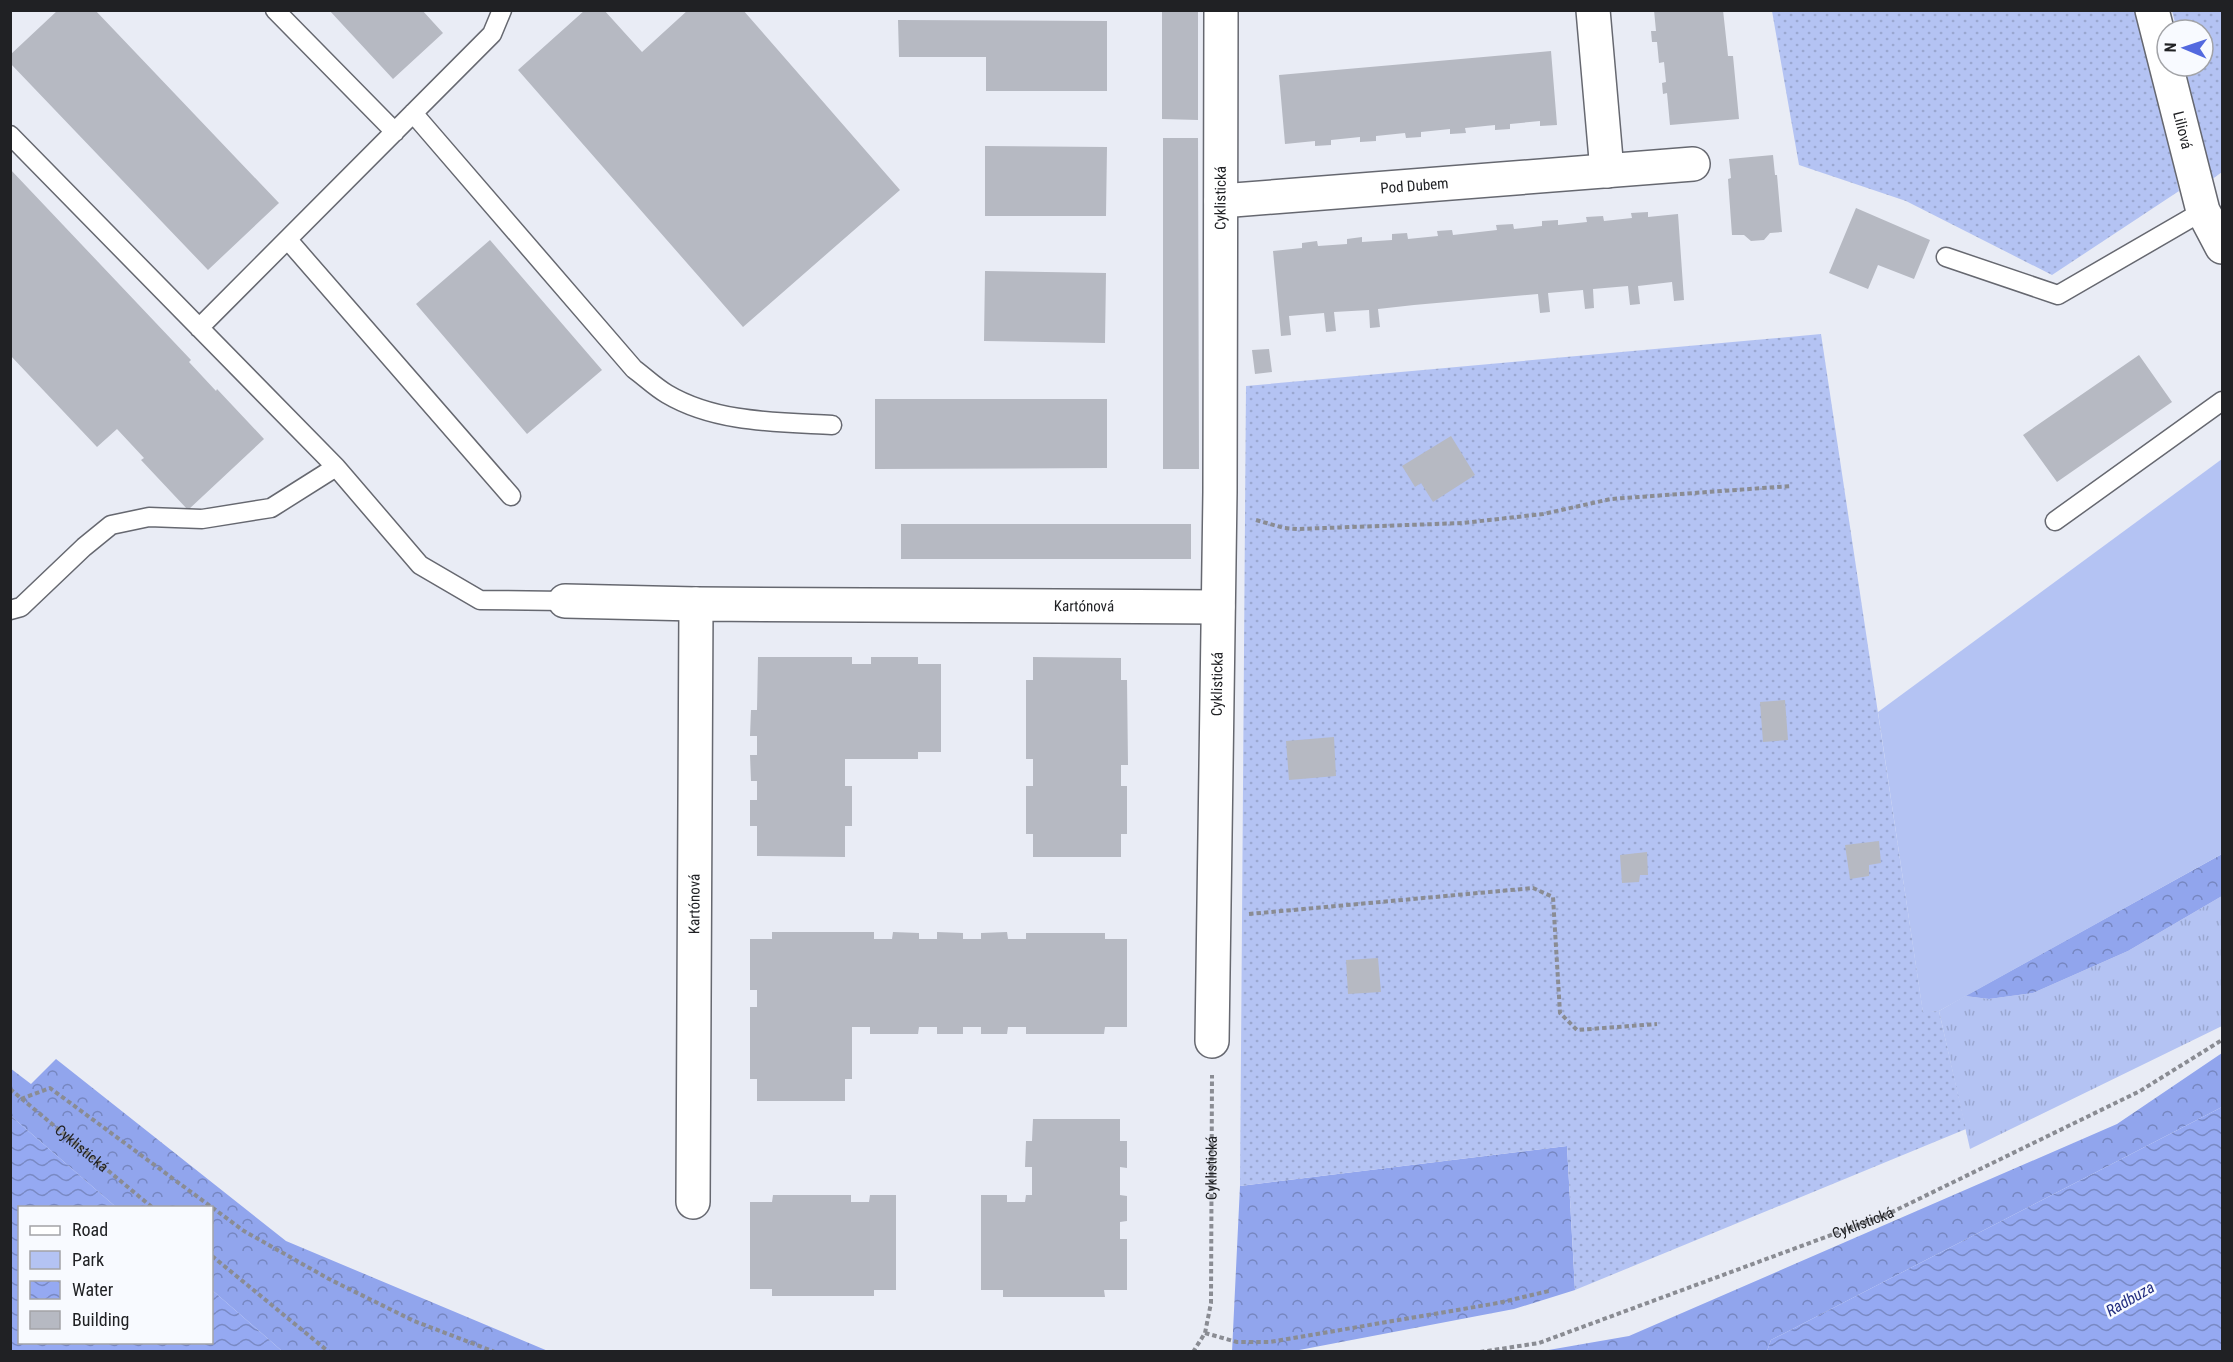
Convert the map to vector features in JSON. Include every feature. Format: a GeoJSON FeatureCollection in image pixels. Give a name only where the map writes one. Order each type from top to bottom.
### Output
{"type":"FeatureCollection","features":[{"type":"Feature","properties":{"kind":"street","name":"Cyklistická"},"geometry":{"type":"LineString","coordinates":[[1212,1041],[1220,492],[1221,10]]}},
{"type":"Feature","properties":{"kind":"street"},"geometry":{"type":"LineString","coordinates":[[1593,10],[1607,171]]}},
{"type":"Feature","properties":{"kind":"street","name":"Liliová"},"geometry":{"type":"LineString","coordinates":[[2152,10],[2203,211],[2223,247]]}},
{"type":"Feature","properties":{"kind":"street","name":"Pod Dubem"},"geometry":{"type":"LineString","coordinates":[[1221,201],[1693,164]]}},
{"type":"Feature","properties":{"kind":"street","name":"Kartónová"},"geometry":{"type":"LineString","coordinates":[[566,601],[696,604],[1218,607]]}},
{"type":"Feature","properties":{"kind":"street","name":"Kartónová"},"geometry":{"type":"LineString","coordinates":[[693,1202],[696,604]]}},
{"type":"Feature","properties":{"kind":"lane"},"geometry":{"type":"LineString","coordinates":[[275,10],[395,132]]}},
{"type":"Feature","properties":{"kind":"lane"},"geometry":{"type":"LineString","coordinates":[[199,328],[492,34],[502,10]]}},
{"type":"Feature","properties":{"kind":"lane"},"geometry":{"type":"LineString","coordinates":[[413,113],[634,369],[668,395],[707,411],[747,420],[832,425]]}},
{"type":"Feature","properties":{"kind":"lane"},"geometry":{"type":"LineString","coordinates":[[10,135],[336,467],[420,565],[480,600],[566,601]]}},
{"type":"Feature","properties":{"kind":"lane"},"geometry":{"type":"LineString","coordinates":[[1946,257],[2058,296],[2203,211]]}},
{"type":"Feature","properties":{"kind":"lane"},"geometry":{"type":"LineString","coordinates":[[288,240],[512,496]]}},
{"type":"Feature","properties":{"kind":"lane"},"geometry":{"type":"LineString","coordinates":[[2055,521],[2223,401]]}},
{"type":"Feature","properties":{"kind":"lane"},"geometry":{"type":"LineString","coordinates":[[10,610],[21,607],[84,547],[111,525],[149,517],[202,519],[271,508],[336,467]]}},
{"type":"Feature","properties":{"kind":"path"},"geometry":{"type":"LineString","coordinates":[[1220,492],[1248,517],[1263,523],[1297,529],[1463,523],[1543,514],[1611,499],[1791,486]]}},
{"type":"Feature","properties":{"kind":"path"},"geometry":{"type":"LineString","coordinates":[[1240,915],[1533,888],[1552,897],[1560,1013],[1577,1030],[1657,1024]]}},
{"type":"Feature","properties":{"kind":"path","name":"Cyklistická"},"geometry":{"type":"LineString","coordinates":[[1480,1352],[1539,1343],[1888,1214],[2140,1091],[2223,1040]]}},
{"type":"Feature","properties":{"kind":"path","name":"Cyklistická"},"geometry":{"type":"LineString","coordinates":[[1193,1352],[1205,1333],[1212,1303],[1212,1041]]}},
{"type":"Feature","properties":{"kind":"path"},"geometry":{"type":"LineString","coordinates":[[21,1099],[50,1088],[210,1206]]}},
{"type":"Feature","properties":{"kind":"path","name":"Cyklistická"},"geometry":{"type":"LineString","coordinates":[[10,1089],[151,1206]]}},
{"type":"Feature","properties":{"kind":"path"},"geometry":{"type":"LineString","coordinates":[[213,1208],[244,1231],[329,1279],[414,1321],[495,1352]]}},
{"type":"Feature","properties":{"kind":"path"},"geometry":{"type":"LineString","coordinates":[[213,1257],[328,1352]]}},
{"type":"Feature","properties":{"kind":"path"},"geometry":{"type":"LineString","coordinates":[[1205,1333],[1237,1342],[1270,1342],[1498,1303],[1549,1291]]}},
{"type":"Feature","properties":{"kind":"green space"},"geometry":{"type":"Polygon","coordinates":[[[1772,11],[2140,11],[2179,191],[2052,275],[1906,201],[1799,165],[1772,11]]]}},
{"type":"Feature","properties":{"kind":"green space"},"geometry":{"type":"Polygon","coordinates":[[[2172,11],[2222,11],[2222,172],[2211,180],[2188,78],[2215,78],[2215,18],[2174,18],[2172,11]]]}},
{"type":"Feature","properties":{"kind":"green space"},"geometry":{"type":"Polygon","coordinates":[[[1821,334],[1923,1012],[1939,1011],[1966,1129],[1575,1290],[1567,1146],[1240,1186],[1246,386],[1821,334]]]}},
{"type":"Feature","properties":{"kind":"green space"},"geometry":{"type":"Polygon","coordinates":[[[2222,459],[2222,854],[1939,1011],[1923,1013],[1878,712],[2222,459]]]}},
{"type":"Feature","properties":{"kind":"green space"},"geometry":{"type":"Polygon","coordinates":[[[2222,854],[2222,896],[2128,951],[2033,993],[1989,999],[1965,996],[2222,854]]]}},
{"type":"Feature","properties":{"kind":"green space"},"geometry":{"type":"Polygon","coordinates":[[[2222,896],[2222,1026],[1970,1149],[1939,1011],[1965,996],[1989,999],[2033,993],[2128,951],[2222,896]]]}},
{"type":"Feature","properties":{"kind":"green space"},"geometry":{"type":"Polygon","coordinates":[[[2222,1053],[2222,1107],[1771,1340],[1767,1351],[1537,1352],[1629,1336],[2117,1124],[2222,1053]]]}},
{"type":"Feature","properties":{"kind":"green space"},"geometry":{"type":"Polygon","coordinates":[[[56,1059],[286,1241],[548,1351],[282,1351],[213,1291],[213,1206],[115,1206],[11,1116],[10,1068],[31,1084],[56,1059]]]}},
{"type":"Feature","properties":{"kind":"green space"},"geometry":{"type":"Polygon","coordinates":[[[1567,1146],[1575,1290],[1514,1309],[1294,1351],[1232,1352],[1240,1186],[1567,1146]]]}},
{"type":"Feature","properties":{"kind":"water","name":"Radbuza"},"geometry":{"type":"Polygon","coordinates":[[[2222,1107],[2222,1351],[1767,1351],[1771,1340],[2222,1107]]]}},
{"type":"Feature","properties":{"kind":"water"},"geometry":{"type":"Polygon","coordinates":[[[11,1116],[115,1206],[18,1206],[18,1344],[213,1344],[213,1291],[282,1351],[11,1351],[11,1116]]]}},
{"type":"Feature","properties":{"kind":"building"},"geometry":{"type":"Polygon","coordinates":[[[58,10],[95,10],[279,203],[208,270],[10,63],[10,55],[58,10]]]}},
{"type":"Feature","properties":{"kind":"building"},"geometry":{"type":"Polygon","coordinates":[[[329,10],[422,10],[443,33],[393,79],[329,10]]]}},
{"type":"Feature","properties":{"kind":"building"},"geometry":{"type":"Polygon","coordinates":[[[585,10],[604,10],[642,52],[688,10],[743,10],[900,190],[743,327],[518,70],[585,10]]]}},
{"type":"Feature","properties":{"kind":"building"},"geometry":{"type":"Polygon","coordinates":[[[1162,10],[1198,10],[1198,120],[1162,119],[1162,10]]]}},
{"type":"Feature","properties":{"kind":"building"},"geometry":{"type":"Polygon","coordinates":[[[1654,10],[1723,10],[1728,56],[1733,56],[1739,119],[1670,125],[1667,93],[1663,94],[1662,83],[1666,82],[1664,62],[1659,63],[1657,42],[1652,42],[1651,31],[1656,31],[1654,10]]]}},
{"type":"Feature","properties":{"kind":"building"},"geometry":{"type":"Polygon","coordinates":[[[898,20],[1107,21],[1107,91],[986,91],[986,57],[899,57],[898,20]]]}},
{"type":"Feature","properties":{"kind":"building"},"geometry":{"type":"Polygon","coordinates":[[[1551,51],[1557,125],[1540,126],[1540,121],[1510,124],[1510,129],[1495,130],[1495,125],[1465,128],[1466,133],[1450,134],[1450,129],[1421,132],[1421,137],[1406,138],[1405,133],[1376,136],[1376,141],[1360,142],[1360,137],[1331,140],[1331,145],[1315,146],[1315,141],[1285,144],[1279,75],[1551,51]]]}},
{"type":"Feature","properties":{"kind":"building"},"geometry":{"type":"Polygon","coordinates":[[[1163,138],[1198,138],[1199,469],[1163,469],[1163,138]]]}},
{"type":"Feature","properties":{"kind":"building"},"geometry":{"type":"Polygon","coordinates":[[[985,146],[1107,147],[1106,216],[985,216],[985,146]]]}},
{"type":"Feature","properties":{"kind":"building"},"geometry":{"type":"Polygon","coordinates":[[[1773,155],[1782,232],[1770,233],[1764,240],[1751,241],[1744,235],[1732,235],[1729,159],[1773,155]]]}},
{"type":"Feature","properties":{"kind":"building"},"geometry":{"type":"Polygon","coordinates":[[[10,169],[191,360],[189,362],[216,391],[217,389],[264,439],[188,510],[141,460],[144,458],[117,429],[97,447],[10,355],[10,169]]]}},
{"type":"Feature","properties":{"kind":"building"},"geometry":{"type":"Polygon","coordinates":[[[1856,208],[1930,240],[1914,279],[1878,265],[1868,289],[1829,273],[1856,208]]]}},
{"type":"Feature","properties":{"kind":"building"},"geometry":{"type":"Polygon","coordinates":[[[1648,212],[1648,217],[1678,214],[1684,300],[1674,301],[1672,282],[1638,286],[1640,304],[1630,305],[1628,286],[1593,289],[1594,308],[1585,309],[1583,290],[1548,293],[1550,312],[1540,313],[1538,294],[1378,309],[1380,327],[1370,328],[1369,310],[1334,312],[1336,331],[1326,332],[1324,313],[1289,316],[1291,335],[1281,336],[1273,251],[1302,248],[1302,243],[1317,241],[1318,246],[1347,244],[1347,239],[1362,237],[1362,242],[1392,240],[1392,234],[1407,233],[1408,239],[1438,236],[1437,231],[1452,230],[1453,235],[1497,230],[1496,225],[1513,224],[1514,229],[1542,226],[1542,221],[1558,220],[1558,225],[1587,222],[1586,217],[1603,216],[1604,221],[1632,218],[1631,213],[1648,212]]]}},
{"type":"Feature","properties":{"kind":"building"},"geometry":{"type":"Polygon","coordinates":[[[490,240],[602,370],[527,434],[416,304],[490,240]]]}},
{"type":"Feature","properties":{"kind":"building"},"geometry":{"type":"Polygon","coordinates":[[[985,271],[1106,273],[1105,343],[984,341],[985,271]]]}},
{"type":"Feature","properties":{"kind":"building"},"geometry":{"type":"Polygon","coordinates":[[[1269,349],[1272,372],[1255,374],[1252,350],[1269,349]]]}},
{"type":"Feature","properties":{"kind":"building"},"geometry":{"type":"Polygon","coordinates":[[[2139,355],[2172,402],[2057,482],[2023,435],[2139,355]]]}},
{"type":"Feature","properties":{"kind":"building"},"geometry":{"type":"Polygon","coordinates":[[[875,399],[1107,399],[1107,468],[875,469],[875,399]]]}},
{"type":"Feature","properties":{"kind":"building"},"geometry":{"type":"Polygon","coordinates":[[[1451,436],[1475,475],[1433,502],[1421,483],[1415,487],[1402,466],[1451,436]]]}},
{"type":"Feature","properties":{"kind":"building"},"geometry":{"type":"Polygon","coordinates":[[[901,524],[1191,524],[1191,559],[901,559],[901,524]]]}},
{"type":"Feature","properties":{"kind":"building"},"geometry":{"type":"Polygon","coordinates":[[[758,657],[852,657],[852,664],[871,664],[871,657],[918,657],[918,664],[941,664],[941,752],[918,752],[918,759],[845,759],[845,786],[852,786],[852,826],[845,826],[845,857],[757,856],[757,826],[750,826],[750,800],[757,800],[757,781],[751,781],[750,755],[757,755],[757,736],[750,736],[751,710],[757,710],[758,657]]]}},
{"type":"Feature","properties":{"kind":"building"},"geometry":{"type":"Polygon","coordinates":[[[1033,657],[1121,658],[1121,680],[1127,680],[1128,765],[1121,765],[1121,786],[1127,786],[1127,834],[1121,834],[1121,857],[1033,857],[1033,834],[1026,834],[1026,786],[1033,786],[1033,759],[1026,759],[1026,680],[1033,680],[1033,657]]]}},
{"type":"Feature","properties":{"kind":"building"},"geometry":{"type":"Polygon","coordinates":[[[1785,700],[1788,740],[1763,742],[1760,702],[1785,700]]]}},
{"type":"Feature","properties":{"kind":"building"},"geometry":{"type":"Polygon","coordinates":[[[1334,737],[1336,776],[1289,780],[1286,741],[1334,737]]]}},
{"type":"Feature","properties":{"kind":"building"},"geometry":{"type":"Polygon","coordinates":[[[1879,841],[1881,863],[1869,865],[1869,876],[1850,879],[1845,845],[1879,841]]]}},
{"type":"Feature","properties":{"kind":"building"},"geometry":{"type":"Polygon","coordinates":[[[1647,852],[1648,875],[1640,875],[1639,882],[1622,883],[1620,855],[1647,852]]]}},
{"type":"Feature","properties":{"kind":"building"},"geometry":{"type":"Polygon","coordinates":[[[772,932],[874,932],[874,939],[892,939],[893,932],[919,933],[919,939],[937,939],[937,932],[963,933],[963,939],[981,939],[981,933],[1007,932],[1008,939],[1026,939],[1026,933],[1105,933],[1105,939],[1127,939],[1127,1027],[1105,1027],[1104,1034],[1026,1034],[1026,1027],[1008,1027],[1007,1034],[981,1034],[981,1027],[963,1027],[963,1034],[937,1034],[937,1027],[919,1027],[918,1034],[870,1034],[870,1027],[852,1027],[852,1079],[845,1079],[845,1101],[757,1101],[757,1079],[750,1079],[750,1007],[757,1007],[757,990],[750,990],[750,939],[772,939],[772,932]]]}},
{"type":"Feature","properties":{"kind":"building"},"geometry":{"type":"Polygon","coordinates":[[[1378,958],[1381,992],[1348,994],[1346,960],[1378,958]]]}},
{"type":"Feature","properties":{"kind":"building"},"geometry":{"type":"Polygon","coordinates":[[[1033,1119],[1120,1119],[1120,1141],[1127,1141],[1127,1168],[1120,1167],[1120,1195],[1127,1196],[1127,1221],[1120,1222],[1120,1239],[1127,1239],[1127,1290],[1104,1290],[1105,1297],[1003,1297],[1003,1290],[981,1290],[981,1195],[1007,1195],[1007,1202],[1025,1202],[1026,1195],[1032,1195],[1032,1167],[1025,1167],[1026,1141],[1032,1141],[1033,1119]]]}},
{"type":"Feature","properties":{"kind":"building"},"geometry":{"type":"Polygon","coordinates":[[[773,1195],[851,1195],[851,1202],[869,1202],[870,1195],[896,1195],[896,1290],[874,1290],[874,1296],[772,1296],[772,1289],[750,1289],[750,1202],[772,1202],[773,1195]]]}}]}
